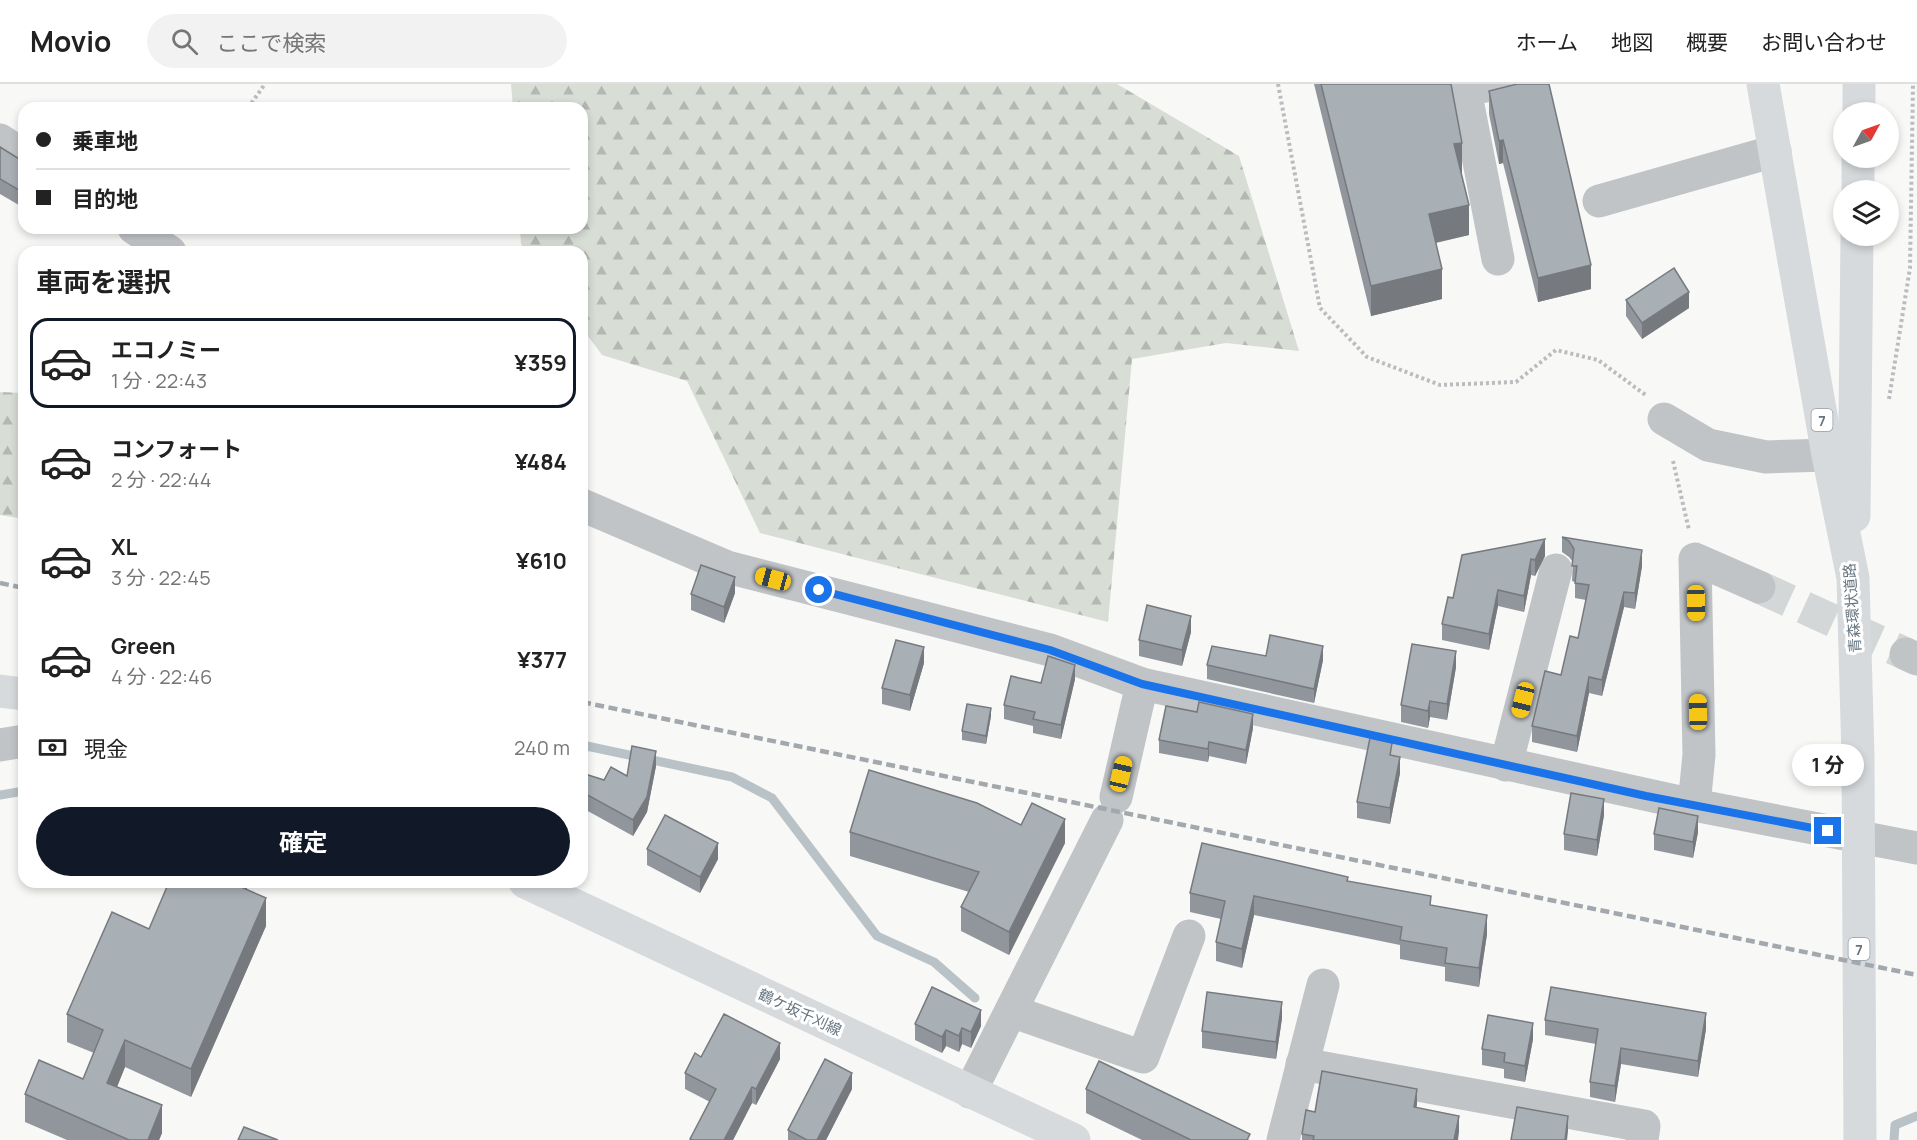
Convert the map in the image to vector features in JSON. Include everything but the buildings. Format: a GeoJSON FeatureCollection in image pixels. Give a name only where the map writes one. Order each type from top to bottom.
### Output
{"type":"FeatureCollection","features":[{"type":"Feature","properties":{"kind":"main road","name":"青森環状道路"},"geometry":{"type":"LineString","coordinates":[[1763,84],[1828,455],[1853,578],[1858,757],[1860,1140]]}},
{"type":"Feature","properties":{"kind":"main road"},"geometry":{"type":"LineString","coordinates":[[1859,84],[1859,102]]}},
{"type":"Feature","properties":{"kind":"main road"},"geometry":{"type":"LineString","coordinates":[[1853,578],[1857,246]]}},
{"type":"Feature","properties":{"kind":"main road"},"geometry":{"type":"LineString","coordinates":[[0,691],[18,693]]}},
{"type":"Feature","properties":{"kind":"main road","name":"鶴ケ坂千刈線"},"geometry":{"type":"LineString","coordinates":[[538,888],[1074,1140]]}},
{"type":"Feature","properties":{"kind":"street"},"geometry":{"type":"LineString","coordinates":[[1495,84],[1465,90],[1498,260]]}},
{"type":"Feature","properties":{"kind":"street"},"geometry":{"type":"LineString","coordinates":[[0,140],[18,152]]}},
{"type":"Feature","properties":{"kind":"street"},"geometry":{"type":"LineString","coordinates":[[1599,201],[1775,151]]}},
{"type":"Feature","properties":{"kind":"street"},"geometry":{"type":"LineString","coordinates":[[143,234],[161,246]]}},
{"type":"Feature","properties":{"kind":"street"},"geometry":{"type":"LineString","coordinates":[[1664,420],[1708,445],[1766,457],[1828,455]]}},
{"type":"Feature","properties":{"kind":"street"},"geometry":{"type":"LineString","coordinates":[[588,508],[727,567],[1050,650],[1142,684],[1694,805],[1917,848]]}},
{"type":"Feature","properties":{"kind":"street"},"geometry":{"type":"LineString","coordinates":[[1694,805],[1699,755],[1695,559],[1759,587]]}},
{"type":"Feature","properties":{"kind":"street"},"geometry":{"type":"LineString","coordinates":[[1506,765],[1556,570]]}},
{"type":"Feature","properties":{"kind":"street"},"geometry":{"type":"LineString","coordinates":[[970,1092],[1111,808],[1142,684]]}},
{"type":"Feature","properties":{"kind":"street"},"geometry":{"type":"LineString","coordinates":[[0,745],[18,742]]}},
{"type":"Feature","properties":{"kind":"street"},"geometry":{"type":"LineString","coordinates":[[1011,1011],[1143,1057],[1189,936]]}},
{"type":"Feature","properties":{"kind":"street"},"geometry":{"type":"LineString","coordinates":[[1283,1140],[1323,985]]}},
{"type":"Feature","properties":{"kind":"street"},"geometry":{"type":"LineString","coordinates":[[1302,1064],[1644,1126],[1642,1140]]}},
{"type":"Feature","properties":{"kind":"path"},"geometry":{"type":"LineString","coordinates":[[252,102],[266,84]]}},
{"type":"Feature","properties":{"kind":"path"},"geometry":{"type":"LineString","coordinates":[[1278,84],[1320,308],[1367,357],[1440,385],[1516,382],[1556,350],[1598,360],[1662,406],[1695,559]]}},
{"type":"Feature","properties":{"kind":"path"},"geometry":{"type":"LineString","coordinates":[[1887,407],[1910,268],[1913,84]]}},
{"type":"Feature","properties":{"kind":"green space"},"geometry":{"type":"Polygon","coordinates":[[[511,84],[1117,84],[1239,156],[1299,351],[1226,343],[1132,359],[1108,622],[760,533],[687,381],[602,355],[588,336],[588,246],[522,246],[521,244],[520,234],[588,234],[588,102],[512,102],[511,84]]]}},
{"type":"Feature","properties":{"kind":"green space"},"geometry":{"type":"Polygon","coordinates":[[[0,392],[18,393],[18,518],[0,515],[0,392]]]}},
{"type":"Feature","properties":{"kind":"waterway"},"geometry":{"type":"LineString","coordinates":[[588,746],[732,777],[772,798],[877,936],[934,962],[975,998]]}},
{"type":"Feature","properties":{"kind":"waterway"},"geometry":{"type":"LineString","coordinates":[[0,795],[18,792]]}},
{"type":"Feature","properties":{"kind":"waterway"},"geometry":{"type":"LineString","coordinates":[[1894,1140],[1895,1125],[1917,1116]]}},
{"type":"Feature","properties":{"kind":"tunnel"},"geometry":{"type":"LineString","coordinates":[[1759,587],[1906,654]]}},
{"type":"Feature","properties":{"kind":"railway"},"geometry":{"type":"LineString","coordinates":[[0,583],[18,587]]}},
{"type":"Feature","properties":{"kind":"railway"},"geometry":{"type":"LineString","coordinates":[[588,703],[1917,975]]}},
{"type":"Feature","properties":{"kind":"route"},"geometry":{"type":"LineString","coordinates":[[819,590],[1050,650],[1142,684],[1646,796],[1828,831]]}}]}
